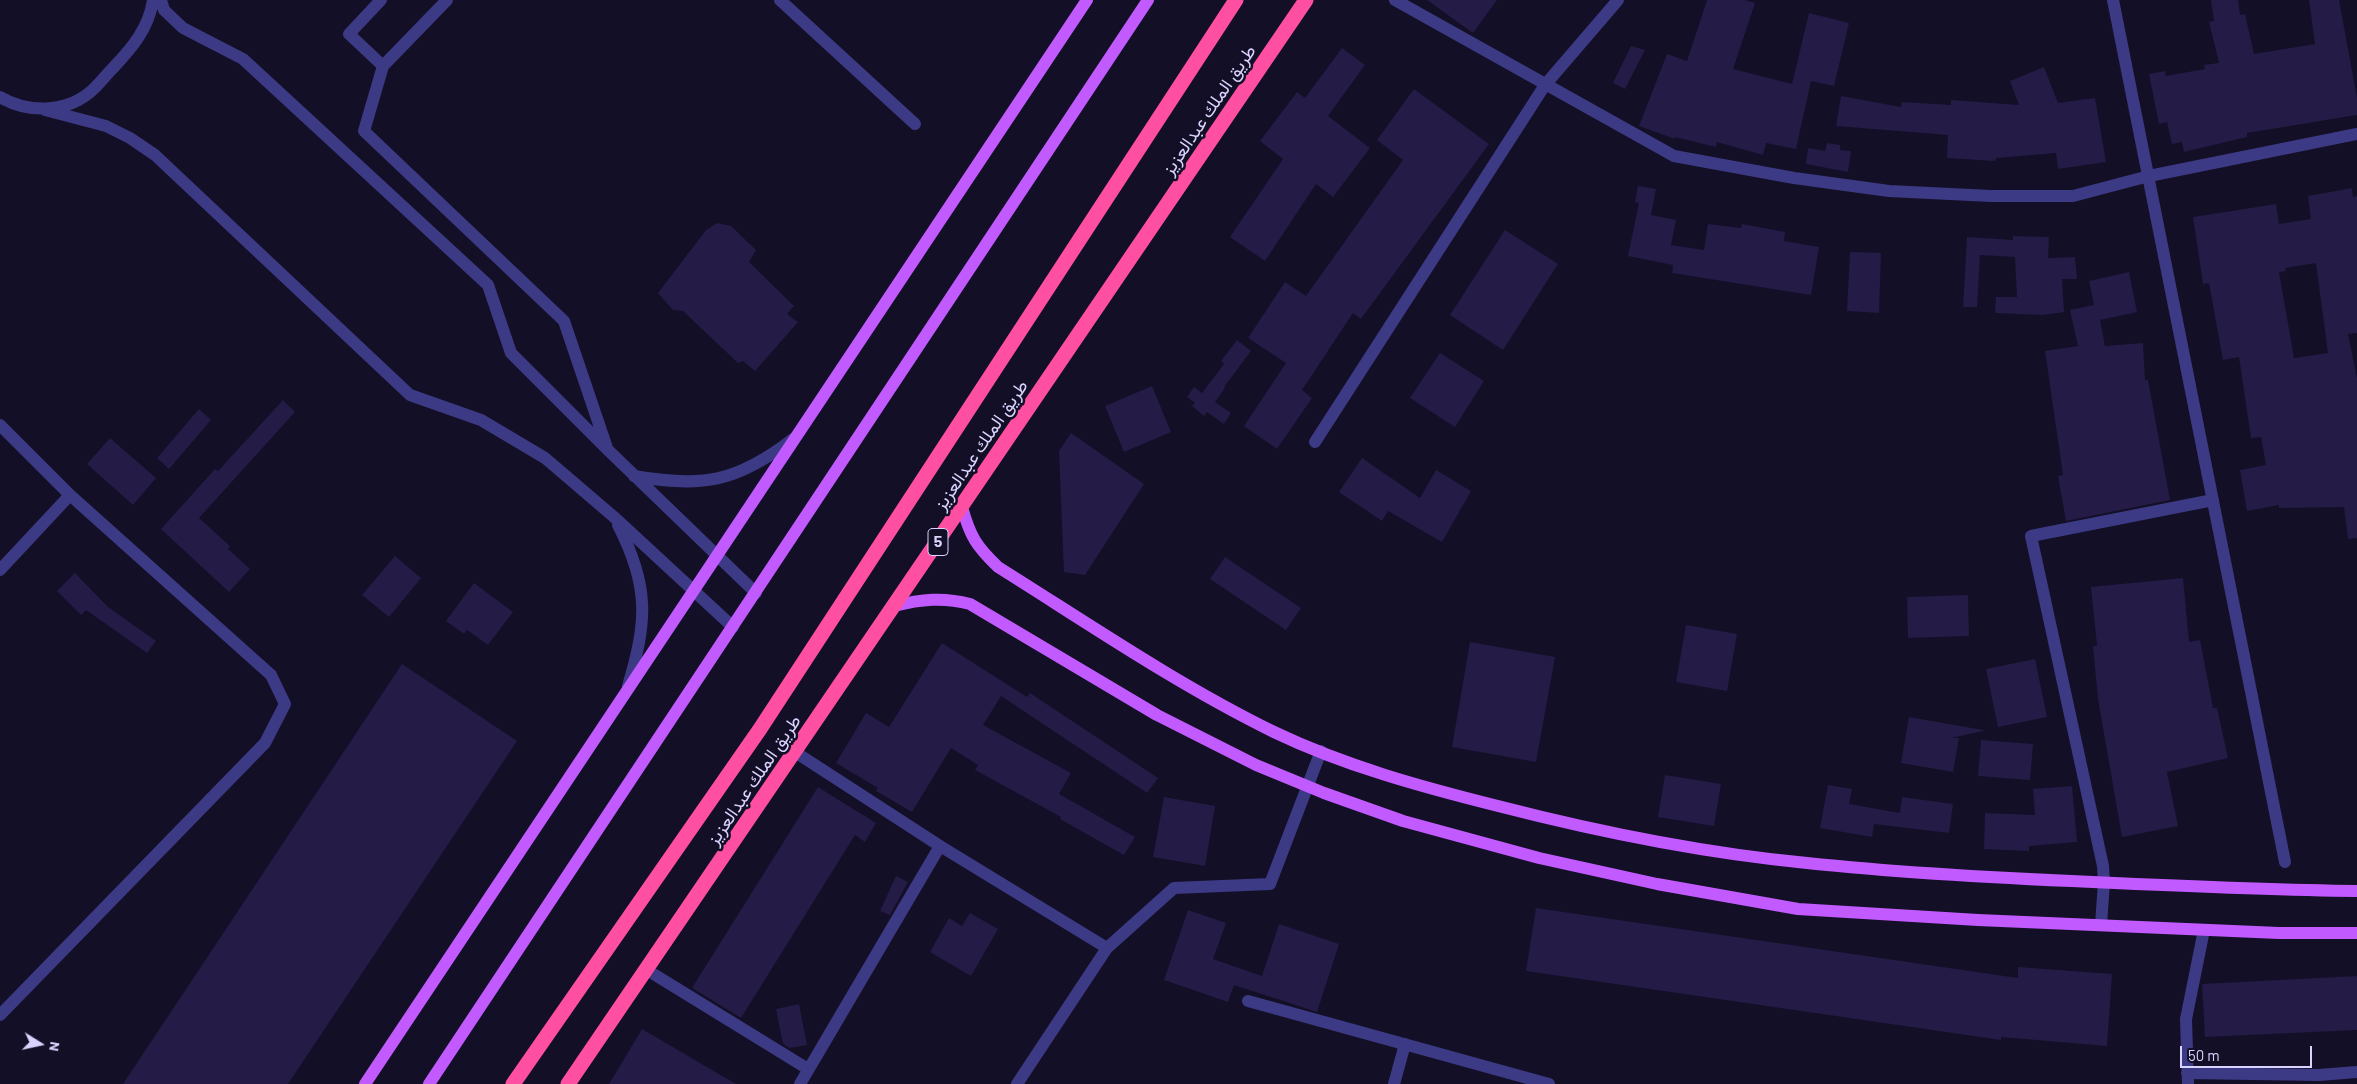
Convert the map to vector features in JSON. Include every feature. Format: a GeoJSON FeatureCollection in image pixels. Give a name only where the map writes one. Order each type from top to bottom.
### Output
{"type":"FeatureCollection","features":[{"type":"Feature","properties":{"kind":"highway","name":"طريق الملك عبدالعزيز"},"geometry":{"type":"LineString","coordinates":[[513,1084],[760,729],[1236,0]]}},
{"type":"Feature","properties":{"kind":"highway","name":"طريق الملك عبدالعزيز"},"geometry":{"type":"LineString","coordinates":[[568,1084],[1306,0]]}},
{"type":"Feature","properties":{"kind":"main road"},"geometry":{"type":"LineString","coordinates":[[365,1084],[1087,0]]}},
{"type":"Feature","properties":{"kind":"main road"},"geometry":{"type":"LineString","coordinates":[[428,1084],[1148,0]]}},
{"type":"Feature","properties":{"kind":"main road"},"geometry":{"type":"LineString","coordinates":[[962,507],[969,530],[980,550],[998,567],[1176,678],[1275,732],[1411,784],[1548,819],[1663,843],[1814,864],[1981,877],[2278,890],[2357,891]]}},
{"type":"Feature","properties":{"kind":"main road"},"geometry":{"type":"LineString","coordinates":[[894,606],[914,601],[935,599],[952,599],[970,604],[1157,715],[1256,765],[1403,821],[1539,858],[1657,884],[1798,909],[2101,926],[2279,933],[2357,933]]}},
{"type":"Feature","properties":{"kind":"street"},"geometry":{"type":"LineString","coordinates":[[45,110],[68,105],[89,93],[138,40],[153,0]]}},
{"type":"Feature","properties":{"kind":"street"},"geometry":{"type":"LineString","coordinates":[[161,0],[164,10],[183,28],[243,59],[488,286],[511,352],[634,476],[756,592]]}},
{"type":"Feature","properties":{"kind":"street"},"geometry":{"type":"LineString","coordinates":[[382,0],[349,34],[383,66]]}},
{"type":"Feature","properties":{"kind":"street"},"geometry":{"type":"LineString","coordinates":[[447,0],[383,66],[364,130],[564,321],[608,450]]}},
{"type":"Feature","properties":{"kind":"street"},"geometry":{"type":"LineString","coordinates":[[780,0],[915,124]]}},
{"type":"Feature","properties":{"kind":"street"},"geometry":{"type":"LineString","coordinates":[[1394,0],[1674,156],[1794,178],[1889,191],[1991,196],[2073,196],[2149,176],[2357,134]]}},
{"type":"Feature","properties":{"kind":"street"},"geometry":{"type":"LineString","coordinates":[[1315,442],[1545,85],[1618,0]]}},
{"type":"Feature","properties":{"kind":"street"},"geometry":{"type":"LineString","coordinates":[[2113,0],[2285,862]]}},
{"type":"Feature","properties":{"kind":"street"},"geometry":{"type":"LineString","coordinates":[[0,97],[13,105],[45,110],[106,126],[130,138],[148,151],[410,395],[481,420],[545,458],[614,517],[733,626]]}},
{"type":"Feature","properties":{"kind":"street"},"geometry":{"type":"LineString","coordinates":[[0,426],[70,494],[271,675],[285,704],[265,743],[0,1015]]}},
{"type":"Feature","properties":{"kind":"street"},"geometry":{"type":"LineString","coordinates":[[634,476],[690,483],[716,479],[748,468],[772,455],[798,436]]}},
{"type":"Feature","properties":{"kind":"street"},"geometry":{"type":"LineString","coordinates":[[0,570],[70,494]]}},
{"type":"Feature","properties":{"kind":"street"},"geometry":{"type":"LineString","coordinates":[[2101,926],[2104,882],[2032,536],[2213,500]]}},
{"type":"Feature","properties":{"kind":"street"},"geometry":{"type":"LineString","coordinates":[[614,517],[632,551],[642,596],[643,621],[640,646],[627,690]]}},
{"type":"Feature","properties":{"kind":"street"},"geometry":{"type":"LineString","coordinates":[[1018,1084],[1107,948],[1174,888],[1270,884],[1321,751]]}},
{"type":"Feature","properties":{"kind":"street"},"geometry":{"type":"LineString","coordinates":[[795,752],[940,846],[1107,948]]}},
{"type":"Feature","properties":{"kind":"street"},"geometry":{"type":"LineString","coordinates":[[800,1084],[940,846]]}},
{"type":"Feature","properties":{"kind":"street"},"geometry":{"type":"LineString","coordinates":[[2204,930],[2186,1019],[2186,1080],[2357,1072]]}},
{"type":"Feature","properties":{"kind":"street"},"geometry":{"type":"LineString","coordinates":[[647,970],[808,1069]]}},
{"type":"Feature","properties":{"kind":"street"},"geometry":{"type":"LineString","coordinates":[[1248,1001],[1549,1084]]}},
{"type":"Feature","properties":{"kind":"street"},"geometry":{"type":"LineString","coordinates":[[1394,1084],[1404,1044]]}},
{"type":"Feature","properties":{"kind":"building"},"geometry":{"type":"Polygon","coordinates":[[[1427,0],[1497,0],[1473,33],[1427,0]]]}},
{"type":"Feature","properties":{"kind":"building"},"geometry":{"type":"Polygon","coordinates":[[[1707,0],[1745,0],[1755,3],[1733,69],[1792,84],[1809,13],[1849,23],[1834,86],[1811,81],[1796,149],[1766,143],[1763,155],[1717,142],[1716,147],[1675,137],[1675,139],[1639,126],[1667,54],[1687,61],[1707,0]]]}},
{"type":"Feature","properties":{"kind":"building"},"geometry":{"type":"Polygon","coordinates":[[[2211,0],[2238,0],[2240,15],[2245,14],[2254,54],[2315,44],[2309,0],[2339,0],[2357,98],[2357,115],[2247,133],[2247,137],[2184,152],[2182,142],[2172,144],[2167,122],[2159,124],[2149,74],[2165,71],[2166,76],[2205,69],[2204,65],[2219,63],[2209,22],[2214,21],[2211,0]]]}},
{"type":"Feature","properties":{"kind":"building"},"geometry":{"type":"Polygon","coordinates":[[[1631,46],[1645,50],[1625,89],[1613,83],[1631,46]]]}},
{"type":"Feature","properties":{"kind":"building"},"geometry":{"type":"Polygon","coordinates":[[[1342,48],[1365,65],[1328,116],[1370,148],[1333,197],[1316,184],[1265,261],[1230,237],[1283,159],[1260,141],[1297,92],[1305,98],[1342,48]]]}},
{"type":"Feature","properties":{"kind":"building"},"geometry":{"type":"Polygon","coordinates":[[[2044,67],[2058,103],[2095,98],[2106,162],[2058,169],[2056,153],[1996,158],[1995,161],[1947,158],[1948,135],[1836,126],[1841,96],[1901,107],[1902,102],[1951,105],[1951,100],[2019,105],[2010,81],[2044,67]]]}},
{"type":"Feature","properties":{"kind":"building"},"geometry":{"type":"Polygon","coordinates":[[[1414,89],[1489,144],[1361,319],[1353,313],[1302,390],[1312,398],[1277,449],[1244,426],[1286,363],[1248,338],[1285,282],[1306,296],[1403,160],[1377,140],[1414,89]]]}},
{"type":"Feature","properties":{"kind":"building"},"geometry":{"type":"Polygon","coordinates":[[[1827,143],[1840,145],[1840,150],[1851,151],[1848,172],[1806,164],[1808,148],[1825,151],[1827,143]]]}},
{"type":"Feature","properties":{"kind":"building"},"geometry":{"type":"Polygon","coordinates":[[[1638,186],[1656,189],[1651,215],[1676,220],[1671,245],[1704,250],[1708,224],[1741,228],[1742,224],[1785,232],[1784,241],[1819,247],[1811,295],[1672,273],[1673,265],[1628,256],[1639,203],[1635,202],[1638,186]]]}},
{"type":"Feature","properties":{"kind":"building"},"geometry":{"type":"Polygon","coordinates":[[[2352,188],[2353,197],[2357,196],[2357,333],[2348,334],[2357,378],[2357,538],[2348,539],[2344,507],[2279,508],[2279,505],[2247,511],[2240,470],[2266,465],[2261,437],[2251,438],[2239,357],[2223,360],[2209,283],[2203,284],[2193,217],[2276,204],[2279,224],[2311,219],[2308,196],[2352,188]],[[2316,263],[2285,268],[2286,271],[2279,272],[2294,358],[2328,353],[2316,263]]]}},
{"type":"Feature","properties":{"kind":"building"},"geometry":{"type":"Polygon","coordinates":[[[717,223],[731,226],[756,250],[749,262],[794,306],[787,314],[798,322],[755,371],[743,361],[738,363],[683,311],[673,310],[658,293],[706,230],[717,223]]]}},
{"type":"Feature","properties":{"kind":"building"},"geometry":{"type":"Polygon","coordinates":[[[1505,230],[1558,264],[1503,350],[1450,315],[1505,230]]]}},
{"type":"Feature","properties":{"kind":"building"},"geometry":{"type":"Polygon","coordinates":[[[2013,236],[2049,237],[2048,258],[2075,257],[2077,279],[2062,279],[2064,312],[2043,315],[1995,313],[1996,297],[2017,297],[2015,257],[1980,255],[1977,307],[1963,307],[1967,237],[2013,240],[2013,236]]]}},
{"type":"Feature","properties":{"kind":"building"},"geometry":{"type":"Polygon","coordinates":[[[1850,252],[1881,253],[1879,313],[1847,311],[1850,252]]]}},
{"type":"Feature","properties":{"kind":"building"},"geometry":{"type":"Polygon","coordinates":[[[2129,272],[2137,312],[2100,320],[2105,346],[2143,343],[2145,380],[2148,380],[2170,500],[2066,521],[2058,476],[2063,475],[2045,351],[2078,346],[2070,310],[2094,305],[2089,281],[2129,272]]]}},
{"type":"Feature","properties":{"kind":"building"},"geometry":{"type":"Polygon","coordinates":[[[1237,340],[1251,351],[1215,402],[1231,413],[1224,424],[1207,412],[1204,416],[1192,406],[1195,403],[1187,397],[1194,387],[1202,393],[1224,364],[1221,361],[1237,340]]]}},
{"type":"Feature","properties":{"kind":"building"},"geometry":{"type":"Polygon","coordinates":[[[1440,353],[1484,381],[1455,427],[1410,398],[1440,353]]]}},
{"type":"Feature","properties":{"kind":"building"},"geometry":{"type":"Polygon","coordinates":[[[1152,386],[1171,432],[1124,452],[1105,406],[1152,386]]]}},
{"type":"Feature","properties":{"kind":"building"},"geometry":{"type":"Polygon","coordinates":[[[283,400],[295,412],[199,518],[230,546],[228,549],[250,569],[229,592],[161,529],[215,469],[218,471],[283,400]]]}},
{"type":"Feature","properties":{"kind":"building"},"geometry":{"type":"Polygon","coordinates":[[[199,409],[211,420],[169,469],[157,458],[199,409]]]}},
{"type":"Feature","properties":{"kind":"building"},"geometry":{"type":"Polygon","coordinates":[[[1071,433],[1144,484],[1085,575],[1064,572],[1059,451],[1071,433]]]}},
{"type":"Feature","properties":{"kind":"building"},"geometry":{"type":"Polygon","coordinates":[[[110,438],[156,478],[133,505],[87,464],[110,438]]]}},
{"type":"Feature","properties":{"kind":"building"},"geometry":{"type":"Polygon","coordinates":[[[1362,458],[1420,498],[1436,470],[1471,491],[1442,542],[1388,511],[1382,521],[1339,492],[1362,458]]]}},
{"type":"Feature","properties":{"kind":"building"},"geometry":{"type":"Polygon","coordinates":[[[395,556],[421,578],[389,617],[362,595],[395,556]]]}},
{"type":"Feature","properties":{"kind":"building"},"geometry":{"type":"Polygon","coordinates":[[[1225,557],[1301,608],[1286,630],[1210,579],[1225,557]]]}},
{"type":"Feature","properties":{"kind":"building"},"geometry":{"type":"Polygon","coordinates":[[[75,573],[108,607],[156,641],[147,653],[86,610],[81,615],[57,591],[75,573]]]}},
{"type":"Feature","properties":{"kind":"building"},"geometry":{"type":"Polygon","coordinates":[[[2183,578],[2189,642],[2200,640],[2213,708],[2217,708],[2228,758],[2167,772],[2178,826],[2122,837],[2098,699],[2093,646],[2097,646],[2091,587],[2183,578]]]}},
{"type":"Feature","properties":{"kind":"building"},"geometry":{"type":"Polygon","coordinates":[[[474,583],[513,612],[488,645],[467,630],[464,634],[446,621],[474,583]]]}},
{"type":"Feature","properties":{"kind":"building"},"geometry":{"type":"Polygon","coordinates":[[[1968,595],[1969,636],[1908,638],[1907,597],[1968,595]]]}},
{"type":"Feature","properties":{"kind":"building"},"geometry":{"type":"Polygon","coordinates":[[[1686,625],[1737,634],[1727,691],[1676,682],[1686,625]]]}},
{"type":"Feature","properties":{"kind":"building"},"geometry":{"type":"Polygon","coordinates":[[[1470,642],[1555,657],[1536,762],[1452,747],[1470,642]]]}},
{"type":"Feature","properties":{"kind":"building"},"geometry":{"type":"Polygon","coordinates":[[[942,643],[1027,697],[1030,693],[1158,778],[1147,793],[1001,696],[983,725],[1071,773],[1059,794],[1135,837],[1124,855],[1060,819],[1061,817],[975,770],[978,765],[951,748],[912,812],[876,791],[878,788],[836,763],[866,713],[889,727],[942,643]]]}},
{"type":"Feature","properties":{"kind":"building"},"geometry":{"type":"Polygon","coordinates":[[[2035,659],[2047,717],[1998,727],[1986,669],[2035,659]]]}},
{"type":"Feature","properties":{"kind":"building"},"geometry":{"type":"Polygon","coordinates":[[[402,664],[517,741],[288,1084],[123,1084],[402,664]]]}},
{"type":"Feature","properties":{"kind":"building"},"geometry":{"type":"Polygon","coordinates":[[[1909,717],[1983,731],[1951,738],[1959,738],[1953,772],[1901,763],[1909,717]]]}},
{"type":"Feature","properties":{"kind":"building"},"geometry":{"type":"Polygon","coordinates":[[[1981,740],[2033,744],[2030,780],[1978,776],[1981,740]]]}},
{"type":"Feature","properties":{"kind":"building"},"geometry":{"type":"Polygon","coordinates":[[[1665,775],[1721,784],[1714,826],[1658,817],[1665,775]]]}},
{"type":"Feature","properties":{"kind":"building"},"geometry":{"type":"Polygon","coordinates":[[[1828,785],[1852,789],[1849,804],[1900,813],[1902,797],[1953,804],[1949,833],[1874,824],[1872,837],[1820,828],[1828,785]]]}},
{"type":"Feature","properties":{"kind":"building"},"geometry":{"type":"Polygon","coordinates":[[[2072,786],[2077,842],[2029,846],[2029,851],[1984,849],[1985,813],[2035,815],[2033,789],[2072,786]]]}},
{"type":"Feature","properties":{"kind":"building"},"geometry":{"type":"Polygon","coordinates":[[[818,787],[876,823],[865,842],[855,835],[741,1018],[692,988],[818,787]]]}},
{"type":"Feature","properties":{"kind":"building"},"geometry":{"type":"Polygon","coordinates":[[[1164,797],[1215,806],[1205,866],[1153,857],[1164,797]]]}},
{"type":"Feature","properties":{"kind":"building"},"geometry":{"type":"Polygon","coordinates":[[[896,876],[908,882],[890,915],[880,911],[896,876]]]}},
{"type":"Feature","properties":{"kind":"building"},"geometry":{"type":"Polygon","coordinates":[[[1536,908],[2018,978],[2018,967],[2112,974],[2107,1046],[2001,1037],[2001,1040],[1526,971],[1536,908]]]}},
{"type":"Feature","properties":{"kind":"building"},"geometry":{"type":"Polygon","coordinates":[[[1188,910],[1226,923],[1213,959],[1262,976],[1279,924],[1339,944],[1317,1012],[1234,985],[1228,1002],[1164,980],[1188,910]]]}},
{"type":"Feature","properties":{"kind":"building"},"geometry":{"type":"Polygon","coordinates":[[[970,913],[998,929],[971,976],[930,952],[949,918],[962,926],[970,913]]]}},
{"type":"Feature","properties":{"kind":"building"},"geometry":{"type":"Polygon","coordinates":[[[2357,976],[2357,1030],[2205,1037],[2202,984],[2357,976]]]}},
{"type":"Feature","properties":{"kind":"building"},"geometry":{"type":"Polygon","coordinates":[[[799,1004],[807,1045],[790,1048],[783,1044],[776,1009],[799,1004]]]}},
{"type":"Feature","properties":{"kind":"building"},"geometry":{"type":"Polygon","coordinates":[[[642,1029],[736,1084],[609,1084],[642,1029]]]}}]}
